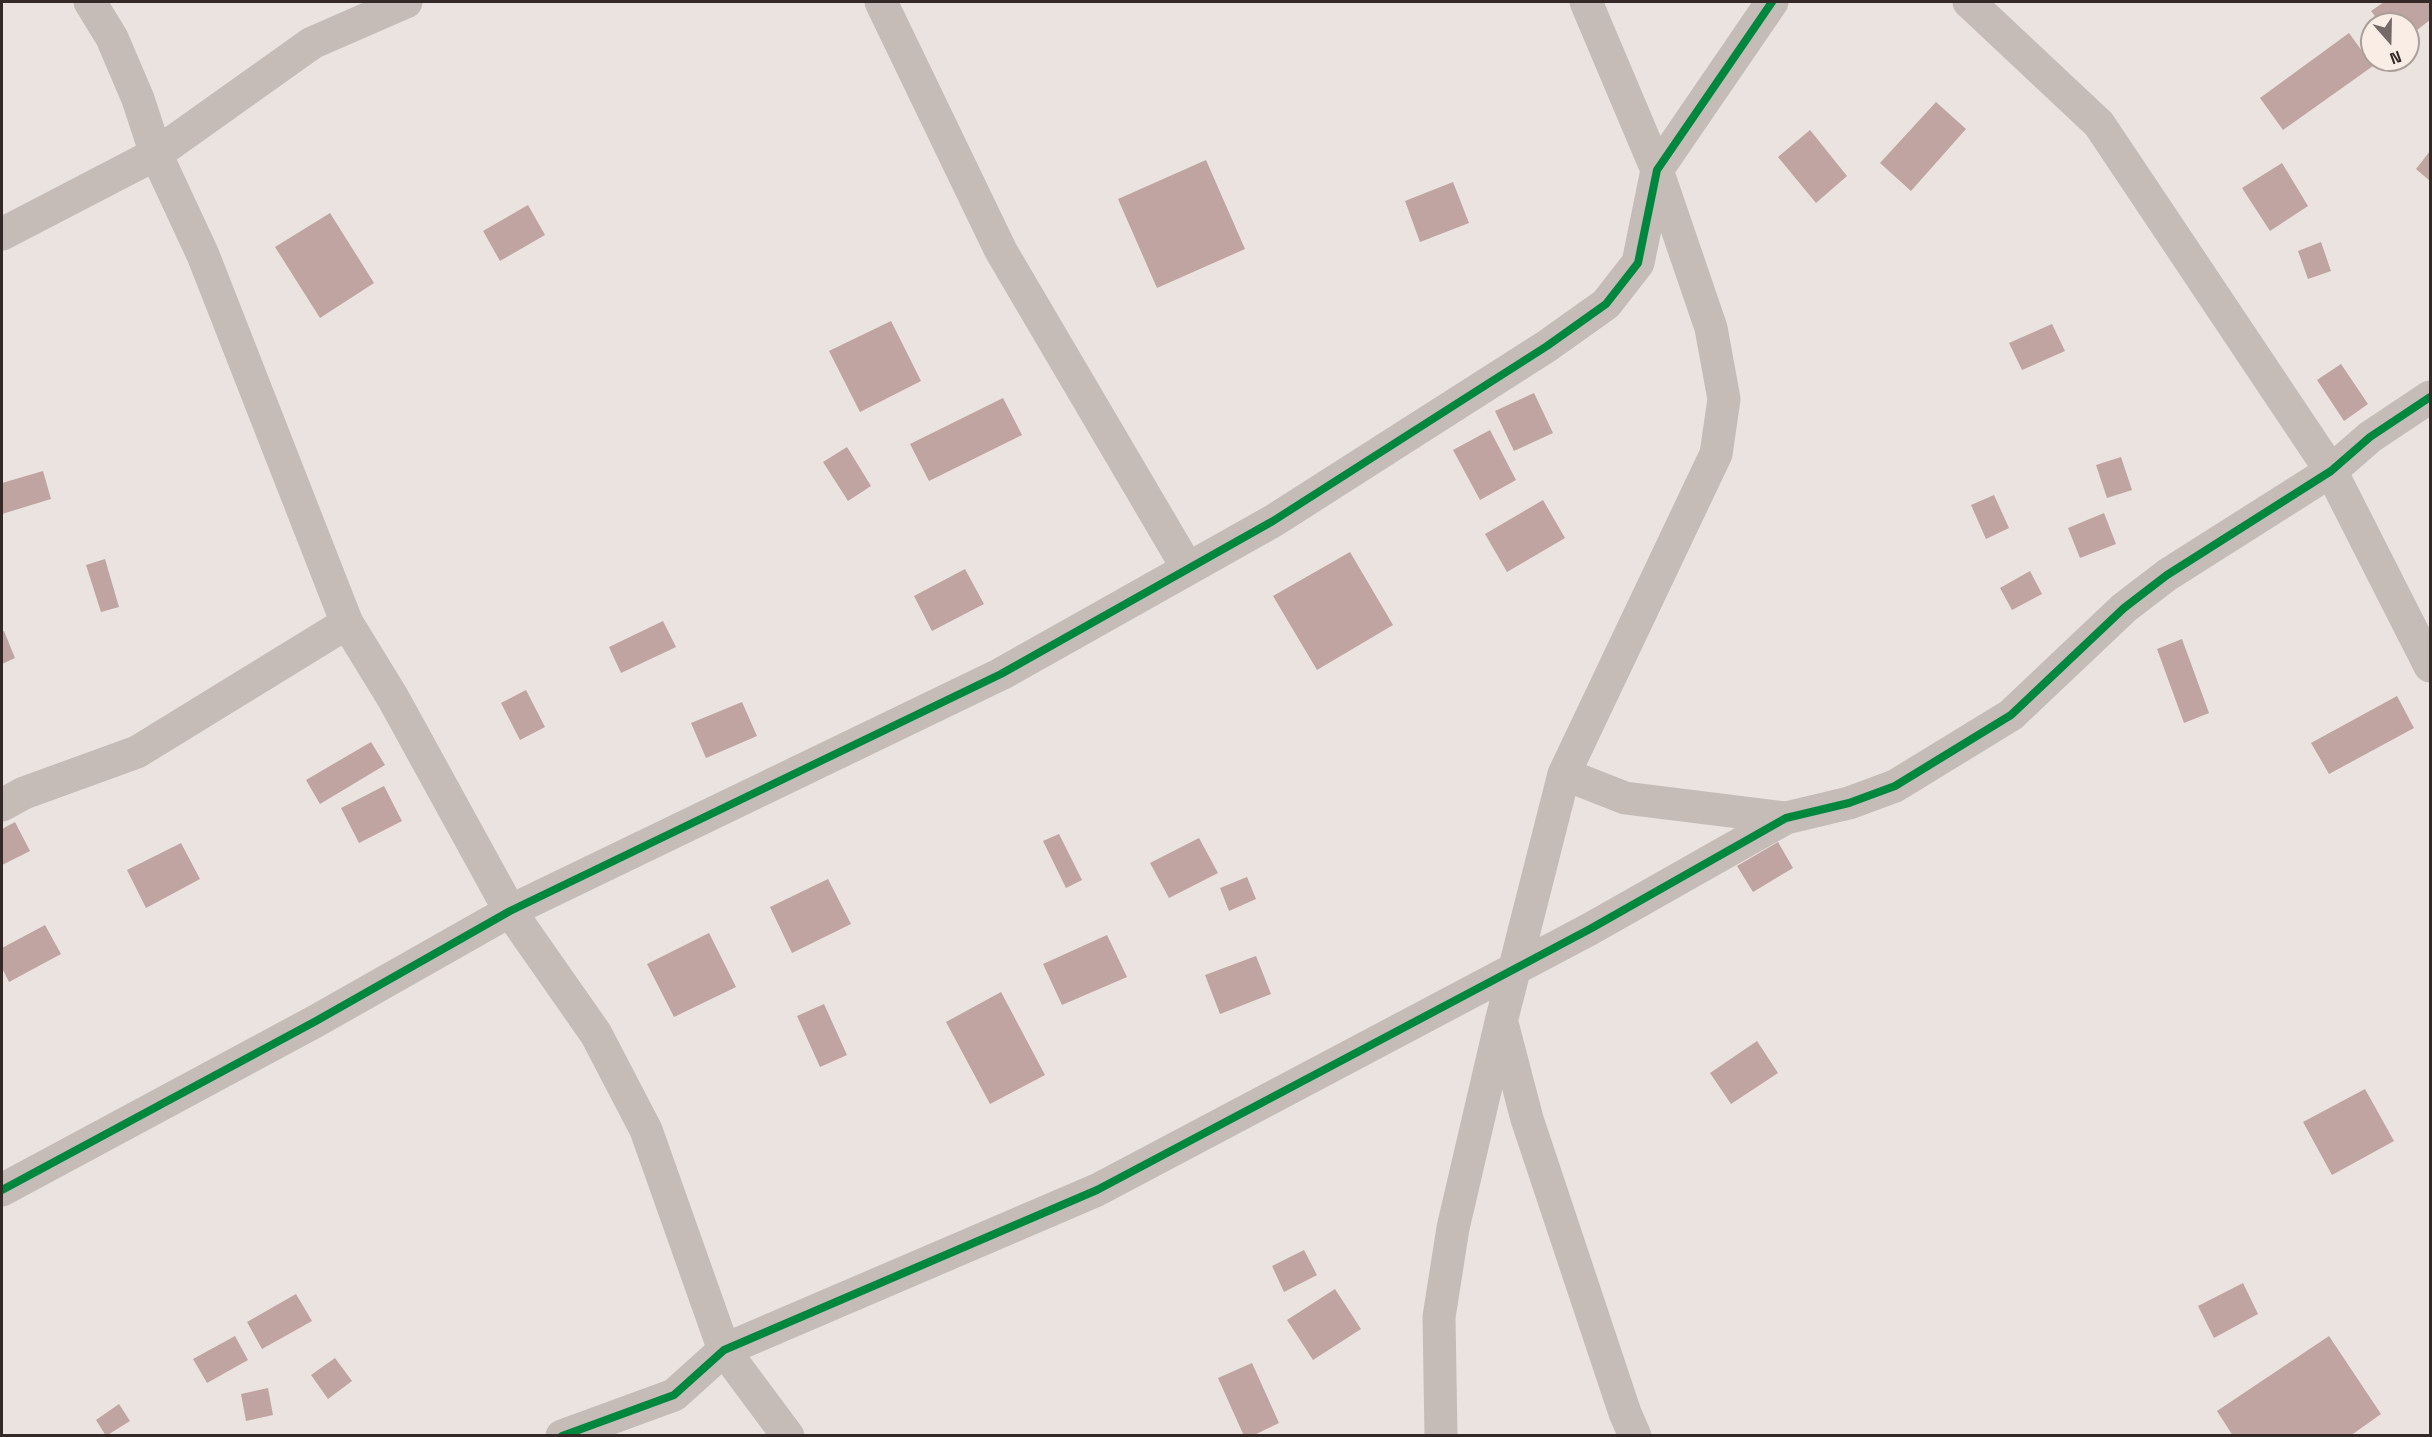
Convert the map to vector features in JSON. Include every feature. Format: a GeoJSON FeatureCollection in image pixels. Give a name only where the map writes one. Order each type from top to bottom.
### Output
{"type":"FeatureCollection","features":[{"type":"Feature","properties":{"kind":"street"},"geometry":{"type":"LineString","coordinates":[[90,2],[112,38],[138,99],[156,154],[203,255],[347,623],[393,698],[510,911],[596,1034],[646,1130],[724,1350],[789,1436]]}},
{"type":"Feature","properties":{"kind":"street"},"geometry":{"type":"LineString","coordinates":[[2,234],[156,154],[312,43],[406,2]]}},
{"type":"Feature","properties":{"kind":"street"},"geometry":{"type":"LineString","coordinates":[[881,2],[1001,251],[1188,569]]}},
{"type":"Feature","properties":{"kind":"street"},"geometry":{"type":"LineString","coordinates":[[1441,1436],[1439,1317],[1453,1228],[1501,1022],[1564,774],[1716,454],[1724,399],[1712,328],[1657,170],[1586,2]]}},
{"type":"Feature","properties":{"kind":"street"},"geometry":{"type":"LineString","coordinates":[[2,1191],[316,1021],[510,911],[1001,674],[1273,521],[1486,386],[1606,304],[1638,263],[1657,170],[1772,2]]}},
{"type":"Feature","properties":{"kind":"street"},"geometry":{"type":"LineString","coordinates":[[1969,2],[2099,124],[2331,471],[2430,666]]}},
{"type":"Feature","properties":{"kind":"street"},"geometry":{"type":"LineString","coordinates":[[562,1436],[674,1395],[724,1350],[1097,1190],[1515,969],[1786,818],[1849,803],[1894,786],[2012,715],[2124,608],[2167,575],[2331,471],[2370,437],[2430,397]]}},
{"type":"Feature","properties":{"kind":"street"},"geometry":{"type":"LineString","coordinates":[[2,805],[24,793],[137,752],[347,623]]}},
{"type":"Feature","properties":{"kind":"street"},"geometry":{"type":"LineString","coordinates":[[1564,774],[1624,798],[1786,818]]}},
{"type":"Feature","properties":{"kind":"street"},"geometry":{"type":"LineString","coordinates":[[1501,1022],[1527,1119],[1625,1413],[1635,1436]]}},
{"type":"Feature","properties":{"kind":"building"},"geometry":{"type":"Polygon","coordinates":[[[2384,2],[2430,2],[2430,20],[2420,28],[2420,12],[2371,11],[2384,2]]]}},
{"type":"Feature","properties":{"kind":"building"},"geometry":{"type":"Polygon","coordinates":[[[2349,33],[2360,48],[2360,72],[2365,72],[2283,130],[2260,98],[2349,33]]]}},
{"type":"Feature","properties":{"kind":"building"},"geometry":{"type":"Polygon","coordinates":[[[1936,102],[1966,129],[1911,191],[1880,163],[1936,102]]]}},
{"type":"Feature","properties":{"kind":"building"},"geometry":{"type":"Polygon","coordinates":[[[1810,130],[1847,176],[1816,203],[1778,157],[1810,130]]]}},
{"type":"Feature","properties":{"kind":"building"},"geometry":{"type":"Polygon","coordinates":[[[2430,151],[2430,181],[2416,169],[2430,151]]]}},
{"type":"Feature","properties":{"kind":"building"},"geometry":{"type":"Polygon","coordinates":[[[1206,160],[1245,249],[1157,288],[1118,199],[1206,160]]]}},
{"type":"Feature","properties":{"kind":"building"},"geometry":{"type":"Polygon","coordinates":[[[2282,163],[2308,206],[2270,231],[2242,188],[2282,163]]]}},
{"type":"Feature","properties":{"kind":"building"},"geometry":{"type":"Polygon","coordinates":[[[1453,182],[1469,223],[1420,242],[1405,201],[1453,182]]]}},
{"type":"Feature","properties":{"kind":"building"},"geometry":{"type":"Polygon","coordinates":[[[528,205],[545,235],[500,261],[483,231],[528,205]]]}},
{"type":"Feature","properties":{"kind":"building"},"geometry":{"type":"Polygon","coordinates":[[[330,213],[374,283],[320,318],[275,247],[330,213]]]}},
{"type":"Feature","properties":{"kind":"building"},"geometry":{"type":"Polygon","coordinates":[[[2321,242],[2331,271],[2308,279],[2298,251],[2321,242]]]}},
{"type":"Feature","properties":{"kind":"building"},"geometry":{"type":"Polygon","coordinates":[[[891,321],[921,381],[860,412],[829,351],[891,321]]]}},
{"type":"Feature","properties":{"kind":"building"},"geometry":{"type":"Polygon","coordinates":[[[2052,324],[2065,351],[2022,370],[2009,343],[2052,324]]]}},
{"type":"Feature","properties":{"kind":"building"},"geometry":{"type":"Polygon","coordinates":[[[2341,364],[2368,404],[2344,421],[2317,380],[2341,364]]]}},
{"type":"Feature","properties":{"kind":"building"},"geometry":{"type":"Polygon","coordinates":[[[1534,393],[1553,433],[1514,451],[1495,411],[1534,393]]]}},
{"type":"Feature","properties":{"kind":"building"},"geometry":{"type":"Polygon","coordinates":[[[1003,398],[1022,435],[929,481],[910,444],[1003,398]]]}},
{"type":"Feature","properties":{"kind":"building"},"geometry":{"type":"Polygon","coordinates":[[[1490,430],[1516,480],[1480,500],[1453,450],[1490,430]]]}},
{"type":"Feature","properties":{"kind":"building"},"geometry":{"type":"Polygon","coordinates":[[[847,447],[871,486],[848,501],[823,462],[847,447]]]}},
{"type":"Feature","properties":{"kind":"building"},"geometry":{"type":"Polygon","coordinates":[[[2121,457],[2132,490],[2107,498],[2096,465],[2121,457]]]}},
{"type":"Feature","properties":{"kind":"building"},"geometry":{"type":"Polygon","coordinates":[[[43,471],[51,499],[2,514],[2,483],[43,471]]]}},
{"type":"Feature","properties":{"kind":"building"},"geometry":{"type":"Polygon","coordinates":[[[1994,495],[2009,528],[1986,539],[1971,505],[1994,495]]]}},
{"type":"Feature","properties":{"kind":"building"},"geometry":{"type":"Polygon","coordinates":[[[1543,500],[1565,538],[1507,572],[1485,534],[1543,500]]]}},
{"type":"Feature","properties":{"kind":"building"},"geometry":{"type":"Polygon","coordinates":[[[2104,513],[2116,544],[2080,558],[2068,528],[2104,513]]]}},
{"type":"Feature","properties":{"kind":"building"},"geometry":{"type":"Polygon","coordinates":[[[1350,552],[1393,625],[1317,670],[1273,596],[1350,552]]]}},
{"type":"Feature","properties":{"kind":"building"},"geometry":{"type":"Polygon","coordinates":[[[105,559],[119,607],[101,612],[86,565],[105,559]]]}},
{"type":"Feature","properties":{"kind":"building"},"geometry":{"type":"Polygon","coordinates":[[[965,569],[984,604],[932,631],[914,596],[965,569]]]}},
{"type":"Feature","properties":{"kind":"building"},"geometry":{"type":"Polygon","coordinates":[[[2030,571],[2042,594],[2012,610],[2000,588],[2030,571]]]}},
{"type":"Feature","properties":{"kind":"building"},"geometry":{"type":"Polygon","coordinates":[[[663,621],[676,647],[621,673],[609,647],[663,621]]]}},
{"type":"Feature","properties":{"kind":"building"},"geometry":{"type":"Polygon","coordinates":[[[4,631],[15,658],[2,664],[2,632],[4,631]]]}},
{"type":"Feature","properties":{"kind":"building"},"geometry":{"type":"Polygon","coordinates":[[[2182,639],[2209,713],[2184,723],[2157,649],[2182,639]]]}},
{"type":"Feature","properties":{"kind":"building"},"geometry":{"type":"Polygon","coordinates":[[[526,690],[545,727],[520,740],[501,703],[526,690]]]}},
{"type":"Feature","properties":{"kind":"building"},"geometry":{"type":"Polygon","coordinates":[[[2397,696],[2414,728],[2329,774],[2311,743],[2397,696]]]}},
{"type":"Feature","properties":{"kind":"building"},"geometry":{"type":"Polygon","coordinates":[[[742,702],[757,736],[706,758],[691,723],[742,702]]]}},
{"type":"Feature","properties":{"kind":"building"},"geometry":{"type":"Polygon","coordinates":[[[371,742],[385,765],[320,804],[306,780],[371,742]]]}},
{"type":"Feature","properties":{"kind":"building"},"geometry":{"type":"Polygon","coordinates":[[[384,786],[402,821],[359,843],[341,808],[384,786]]]}},
{"type":"Feature","properties":{"kind":"building"},"geometry":{"type":"Polygon","coordinates":[[[15,822],[30,851],[2,865],[2,829],[15,822]]]}},
{"type":"Feature","properties":{"kind":"building"},"geometry":{"type":"Polygon","coordinates":[[[1059,834],[1082,880],[1066,888],[1043,841],[1059,834]]]}},
{"type":"Feature","properties":{"kind":"building"},"geometry":{"type":"Polygon","coordinates":[[[1199,838],[1218,873],[1169,898],[1150,863],[1199,838]]]}},
{"type":"Feature","properties":{"kind":"building"},"geometry":{"type":"Polygon","coordinates":[[[1778,842],[1793,868],[1753,892],[1737,866],[1778,842]]]}},
{"type":"Feature","properties":{"kind":"building"},"geometry":{"type":"Polygon","coordinates":[[[181,843],[200,879],[146,908],[127,870],[181,843]]]}},
{"type":"Feature","properties":{"kind":"building"},"geometry":{"type":"Polygon","coordinates":[[[1247,877],[1256,899],[1229,911],[1220,888],[1247,877]]]}},
{"type":"Feature","properties":{"kind":"building"},"geometry":{"type":"Polygon","coordinates":[[[828,879],[851,924],[792,953],[770,907],[828,879]]]}},
{"type":"Feature","properties":{"kind":"building"},"geometry":{"type":"Polygon","coordinates":[[[45,925],[61,954],[9,982],[2,968],[2,948],[45,925]]]}},
{"type":"Feature","properties":{"kind":"building"},"geometry":{"type":"Polygon","coordinates":[[[709,933],[736,987],[674,1017],[647,964],[709,933]]]}},
{"type":"Feature","properties":{"kind":"building"},"geometry":{"type":"Polygon","coordinates":[[[1107,935],[1127,977],[1062,1005],[1043,964],[1107,935]]]}},
{"type":"Feature","properties":{"kind":"building"},"geometry":{"type":"Polygon","coordinates":[[[1256,956],[1271,994],[1220,1014],[1205,975],[1256,956]]]}},
{"type":"Feature","properties":{"kind":"building"},"geometry":{"type":"Polygon","coordinates":[[[1001,992],[1045,1075],[990,1104],[946,1022],[1001,992]]]}},
{"type":"Feature","properties":{"kind":"building"},"geometry":{"type":"Polygon","coordinates":[[[824,1004],[847,1055],[820,1067],[797,1016],[824,1004]]]}},
{"type":"Feature","properties":{"kind":"building"},"geometry":{"type":"Polygon","coordinates":[[[1757,1041],[1778,1073],[1731,1104],[1710,1073],[1757,1041]]]}},
{"type":"Feature","properties":{"kind":"building"},"geometry":{"type":"Polygon","coordinates":[[[2365,1089],[2394,1141],[2332,1175],[2303,1122],[2365,1089]]]}},
{"type":"Feature","properties":{"kind":"building"},"geometry":{"type":"Polygon","coordinates":[[[1304,1250],[1317,1275],[1284,1292],[1272,1266],[1304,1250]]]}},
{"type":"Feature","properties":{"kind":"building"},"geometry":{"type":"Polygon","coordinates":[[[2243,1283],[2258,1314],[2214,1338],[2198,1306],[2243,1283]]]}},
{"type":"Feature","properties":{"kind":"building"},"geometry":{"type":"Polygon","coordinates":[[[1335,1289],[1361,1329],[1313,1360],[1287,1320],[1335,1289]]]}},
{"type":"Feature","properties":{"kind":"building"},"geometry":{"type":"Polygon","coordinates":[[[296,1294],[312,1321],[262,1349],[247,1322],[296,1294]]]}},
{"type":"Feature","properties":{"kind":"building"},"geometry":{"type":"Polygon","coordinates":[[[235,1336],[248,1360],[207,1383],[193,1359],[235,1336]]]}},
{"type":"Feature","properties":{"kind":"building"},"geometry":{"type":"Polygon","coordinates":[[[2329,1336],[2381,1414],[2350,1436],[2233,1436],[2217,1411],[2329,1336]]]}},
{"type":"Feature","properties":{"kind":"building"},"geometry":{"type":"Polygon","coordinates":[[[335,1358],[352,1381],[328,1399],[311,1375],[335,1358]]]}},
{"type":"Feature","properties":{"kind":"building"},"geometry":{"type":"Polygon","coordinates":[[[1252,1363],[1279,1423],[1252,1436],[1244,1436],[1218,1378],[1252,1363]]]}},
{"type":"Feature","properties":{"kind":"building"},"geometry":{"type":"Polygon","coordinates":[[[268,1388],[273,1415],[246,1421],[241,1394],[268,1388]]]}},
{"type":"Feature","properties":{"kind":"building"},"geometry":{"type":"Polygon","coordinates":[[[119,1404],[130,1421],[106,1436],[96,1420],[119,1404]]]}},
{"type":"Feature","properties":{"kind":"cycle path"},"geometry":{"type":"LineString","coordinates":[[2,1190],[316,1021],[510,911],[1001,674],[1273,521],[1547,346],[1606,304],[1638,263],[1657,170],[1772,2]]}},
{"type":"Feature","properties":{"kind":"cycle path"},"geometry":{"type":"LineString","coordinates":[[562,1436],[674,1395],[724,1350],[1097,1190],[1590,929],[1786,818],[1849,803],[1895,786],[2011,715],[2124,608],[2167,575],[2331,471],[2370,437],[2430,397]]}}]}
